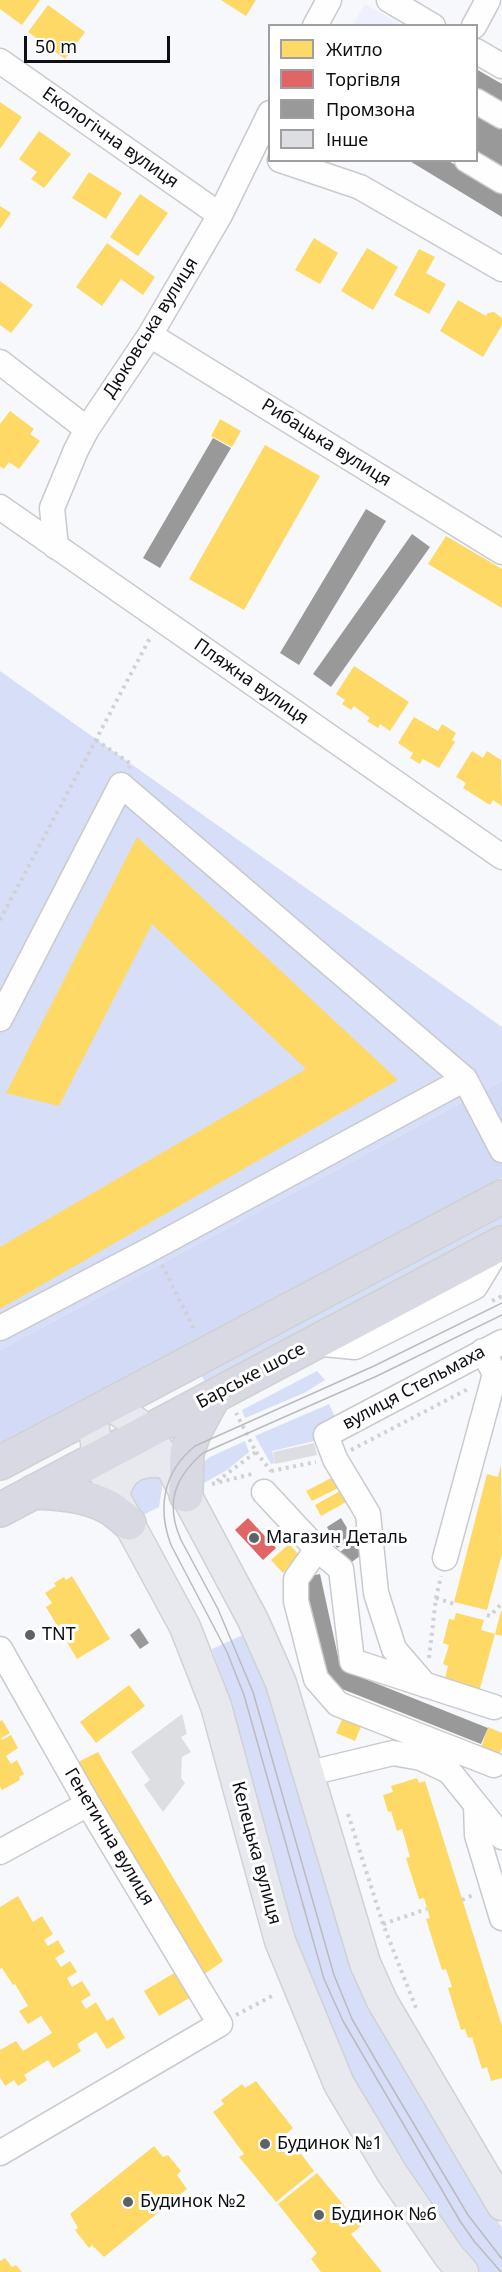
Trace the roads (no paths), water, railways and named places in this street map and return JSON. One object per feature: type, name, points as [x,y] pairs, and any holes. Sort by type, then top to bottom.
[{"type":"highway","points":[[13,1456],[502,1197]]},
{"type":"highway","name":"Барське шосе","points":[[0,1510],[501,1244]]},
{"type":"highway","points":[[186,1495],[187,1453],[194,1433],[214,1396],[197,1391],[192,1384],[191,1367],[196,1359]]},
{"type":"highway","points":[[13,1456],[35,1450],[43,1455],[48,1462],[49,1479],[39,1489],[82,1498],[121,1510]]},
{"type":"main road","points":[[101,1409],[137,1423],[169,1463],[253,1620],[276,1672],[310,1773],[365,1963],[382,2001],[502,2205]]},
{"type":"main road","name":"Келецька вулиця","points":[[101,1409],[98,1457],[121,1510],[185,1627],[206,1676],[280,1941],[339,2084],[392,2173],[449,2256],[463,2272]]},
{"type":"main road","points":[[121,1510],[121,1476],[129,1468],[149,1461],[169,1463]]},
{"type":"street","points":[[316,24],[329,0]]},
{"type":"street","points":[[389,0],[430,24]]},
{"type":"street","points":[[475,24],[488,0]]},
{"type":"street","points":[[478,52],[502,66]]},
{"type":"street","name":"Екологічна вулиця","points":[[0,61],[220,215]]},
{"type":"street","points":[[478,102],[502,116]]},
{"type":"street","name":"Дюковська вулиця","points":[[56,547],[52,508],[87,429],[150,335],[220,215],[260,153],[268,121]]},
{"type":"street","points":[[286,162],[360,187],[502,269]]},
{"type":"street","points":[[470,162],[502,181]]},
{"type":"street","name":"Рибацька вулиця","points":[[150,335],[502,552]]},
{"type":"street","points":[[0,362],[87,429]]},
{"type":"street","name":"Пляжна вулиця","points":[[0,507],[502,857]]},
{"type":"street","points":[[0,1019],[121,785],[465,1078],[502,1150]]},
{"type":"street","points":[[0,1328],[153,1248],[465,1078]]},
{"type":"street","points":[[445,1558],[495,1374],[493,1346]]},
{"type":"street","name":"вулиця Стельмаха","points":[[376,1593],[368,1514],[335,1459],[326,1435],[493,1346]]},
{"type":"street","points":[[267,1482],[317,1549],[376,1593],[394,1649],[426,1685]]},
{"type":"street","points":[[317,1549],[296,1579],[296,1601],[316,1679],[338,1704],[494,1765]]},
{"type":"street","points":[[341,1569],[352,1661],[494,1707]]},
{"type":"street","name":"Генетична вулиця","points":[[0,2153],[220,2024],[2,1655]]},
{"type":"street","points":[[310,1773],[393,1753],[421,1758],[449,1771],[502,1837]]},
{"type":"street","points":[[0,1852],[88,1804]]},
{"type":"street","points":[[476,1805],[477,1835],[502,1918]]},
{"type":"tram line","points":[[501,2272],[460,2221],[343,2021],[324,1979],[244,1695],[227,1652],[171,1545],[164,1518],[164,1504],[166,1491],[176,1467],[195,1446],[374,1366],[502,1303]]},
{"type":"tram line","points":[[502,1315],[377,1376],[203,1453],[185,1472],[175,1492],[173,1503],[176,1527],[181,1540],[218,1609],[253,1692],[334,1975],[352,2019],[468,2215],[502,2259]]},
{"type":"place","name":"Магазин Деталь","points":[[254,1538]]},
{"type":"place","name":"TNT","points":[[30,1635]]},
{"type":"place","name":"Будинок №1","points":[[265,2144]]},
{"type":"place","name":"Будинок №2","points":[[128,2202]]},
{"type":"place","name":"Будинок №6","points":[[319,2215]]}]
